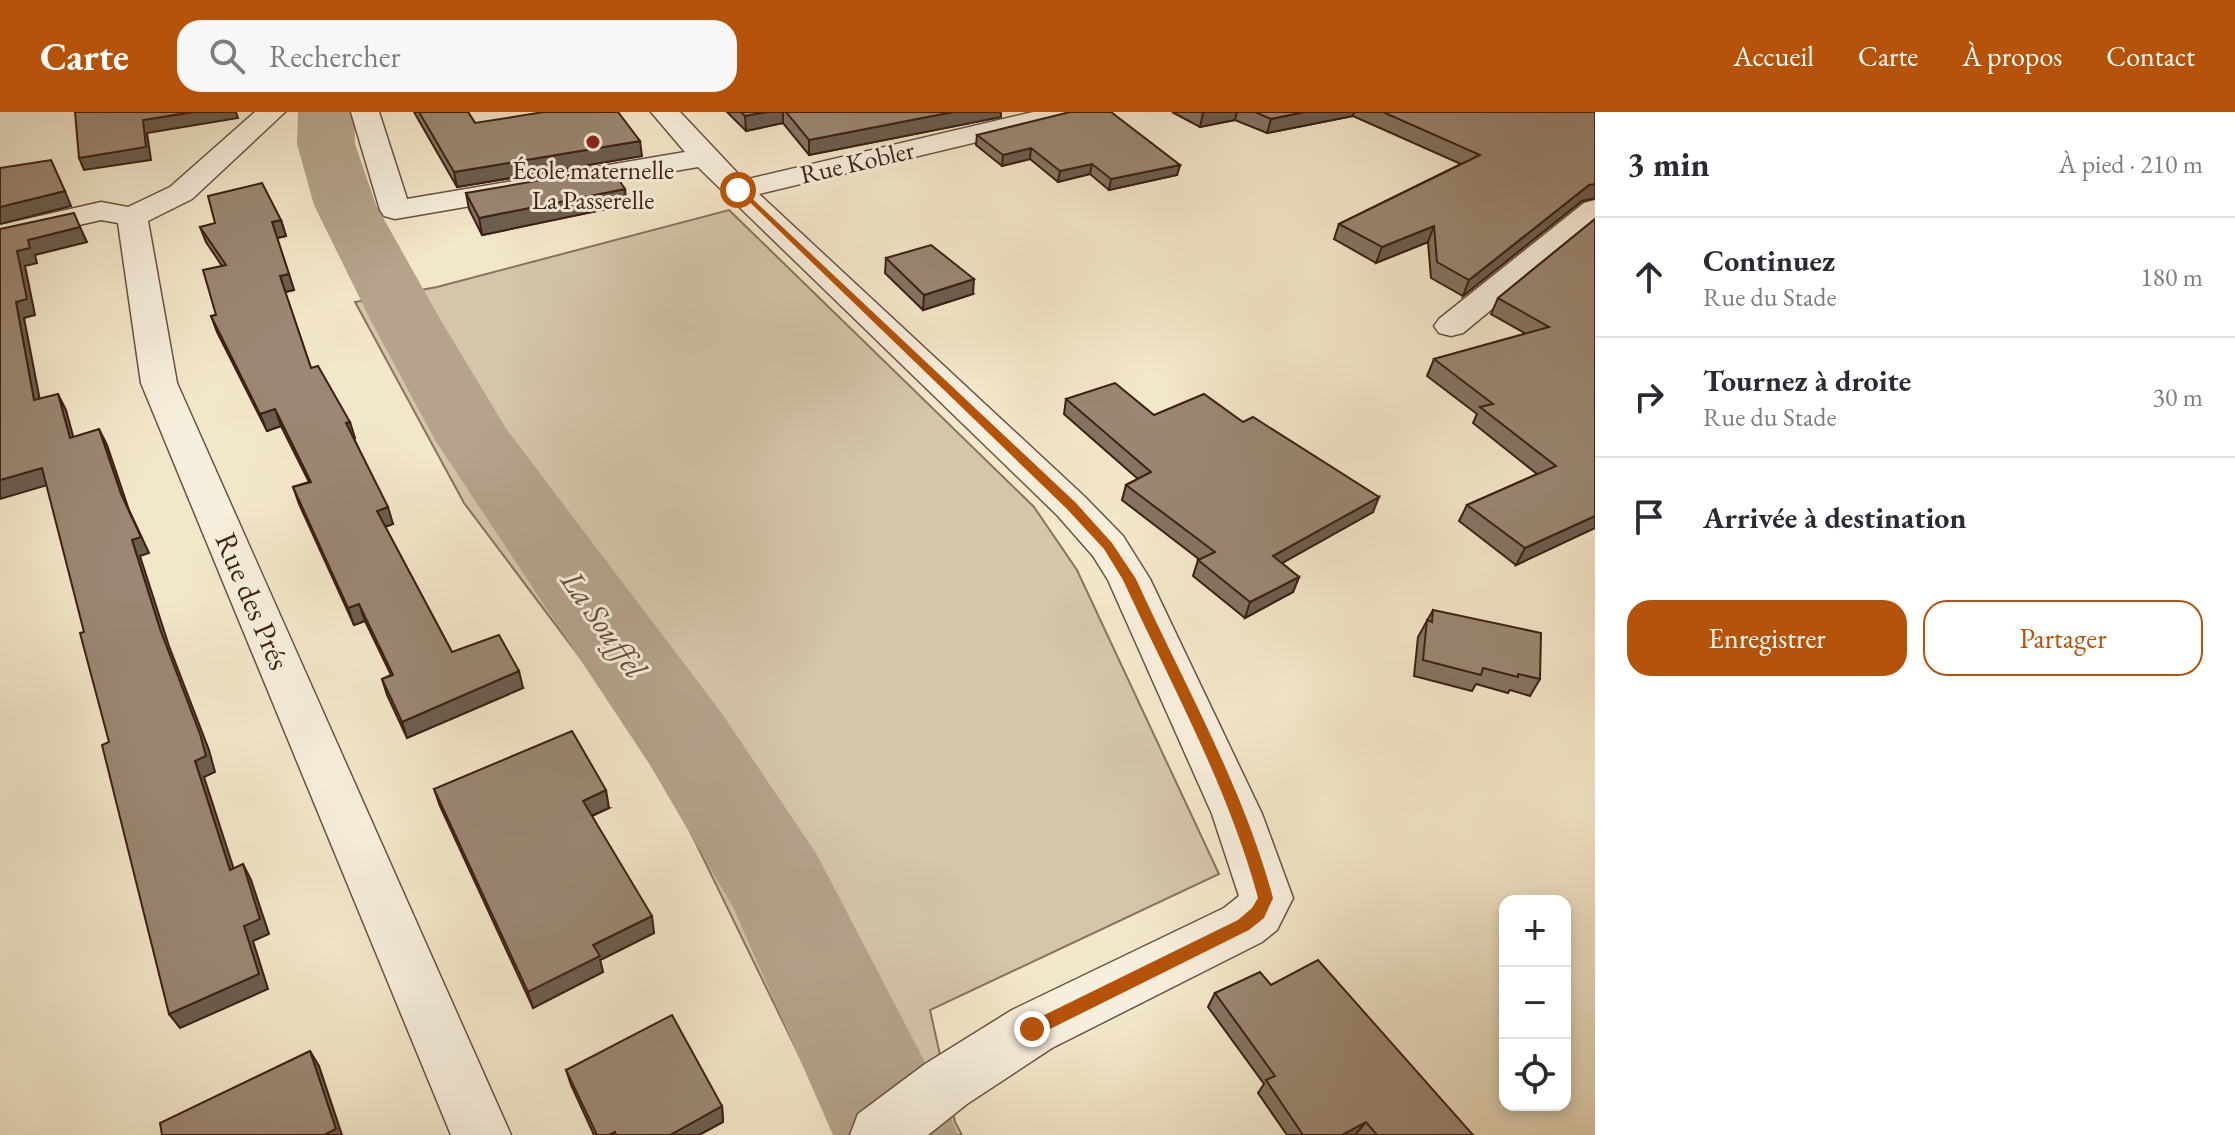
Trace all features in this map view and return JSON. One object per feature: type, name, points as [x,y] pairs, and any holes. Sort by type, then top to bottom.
[{"type":"street","points":[[0,234],[101,211],[132,217],[181,193],[271,112]]},
{"type":"street","name":"Rue Kobler","points":[[365,112],[395,210],[722,173],[1068,112]]},
{"type":"street","points":[[665,112],[722,173],[1071,506],[1108,546],[1129,579],[1237,814],[1266,898],[1258,913],[1243,925],[1032,1029],[946,1084],[880,1134]]},
{"type":"street","points":[[1451,326],[1595,209]]},
{"type":"street","name":"Rue des Prés","points":[[132,217],[159,383],[481,1135]]},
{"type":"shaded area","points":[[729,210],[1034,507],[1077,570],[1219,874],[930,1010],[955,1122],[962,1135],[838,1135],[652,753],[464,503],[355,302],[437,287]]},
{"type":"building","points":[[75,112],[193,112],[143,120],[146,147],[79,158]]},
{"type":"building","points":[[419,112],[468,112],[475,123],[544,112],[618,112],[640,141],[454,172]]},
{"type":"building","points":[[741,112],[767,112],[745,116]]},
{"type":"building","points":[[786,112],[953,112],[809,140]]},
{"type":"building","points":[[1070,112],[1111,112],[1180,165],[1111,179],[1092,164],[1060,171],[1031,148],[1003,155],[977,135]]},
{"type":"building","points":[[1255,112],[1304,112],[1271,119]]},
{"type":"building","points":[[1383,112],[1595,112],[1595,184],[1589,185],[1469,280],[1437,262],[1434,226],[1382,247],[1339,224],[1480,155]]},
{"type":"building","points":[[51,160],[65,191],[0,207],[0,168]]},
{"type":"building","points":[[611,168],[625,189],[479,218],[466,193]]},
{"type":"building","points":[[262,183],[281,220],[272,222],[289,274],[280,276],[311,368],[318,366],[350,422],[346,423],[388,507],[377,511],[452,652],[499,635],[519,671],[402,722],[382,679],[393,675],[359,604],[348,608],[293,487],[311,482],[275,409],[260,414],[211,316],[216,315],[203,270],[226,265],[200,227],[215,223],[208,196]]},
{"type":"building","points":[[74,213],[80,227],[28,240],[30,248],[17,251],[27,299],[16,302],[34,400],[58,394],[70,438],[99,429],[121,494],[141,537],[132,540],[160,629],[200,734],[206,756],[195,761],[230,870],[243,864],[260,919],[244,926],[259,974],[169,1014],[102,745],[109,742],[42,468],[0,480],[0,229]]},
{"type":"building","points":[[1595,219],[1595,516],[1525,548],[1467,505],[1556,466],[1480,407],[1493,404],[1434,359],[1549,327],[1498,298]]},
{"type":"building","points":[[931,245],[974,279],[924,295],[886,258]]},
{"type":"building","points":[[1115,383],[1154,415],[1204,394],[1243,422],[1253,417],[1379,497],[1273,556],[1299,577],[1250,602],[1198,560],[1215,552],[1126,485],[1151,472],[1066,399]]},
{"type":"building","points":[[1433,610],[1541,633],[1540,679],[1483,668],[1481,675],[1423,660],[1427,620],[1432,622]]},
{"type":"building","points":[[572,731],[606,790],[583,801],[652,916],[593,945],[600,956],[528,992],[434,789]]},
{"type":"building","points":[[1318,960],[1473,1135],[1377,1135],[1366,1122],[1342,1135],[1303,1135],[1266,1080],[1275,1076],[1215,993],[1260,972],[1271,985]]},
{"type":"building","points":[[672,1015],[722,1106],[670,1135],[616,1135],[615,1132],[597,1135],[566,1070]]},
{"type":"building","points":[[310,1051],[336,1129],[324,1135],[162,1135],[160,1123]]},
{"type":"waterway","name":"La Souffel","points":[[326,112],[326,144],[345,205],[405,319],[474,440],[685,738],[778,886],[896,1135]]},
{"type":"place","name":"École maternelle La Passerelle","points":[[593,142]]},
{"type":"route","points":[[738,190],[1071,506],[1108,546],[1129,579],[1237,814],[1258,868],[1266,898],[1258,913],[1243,925],[1032,1029]]}]
